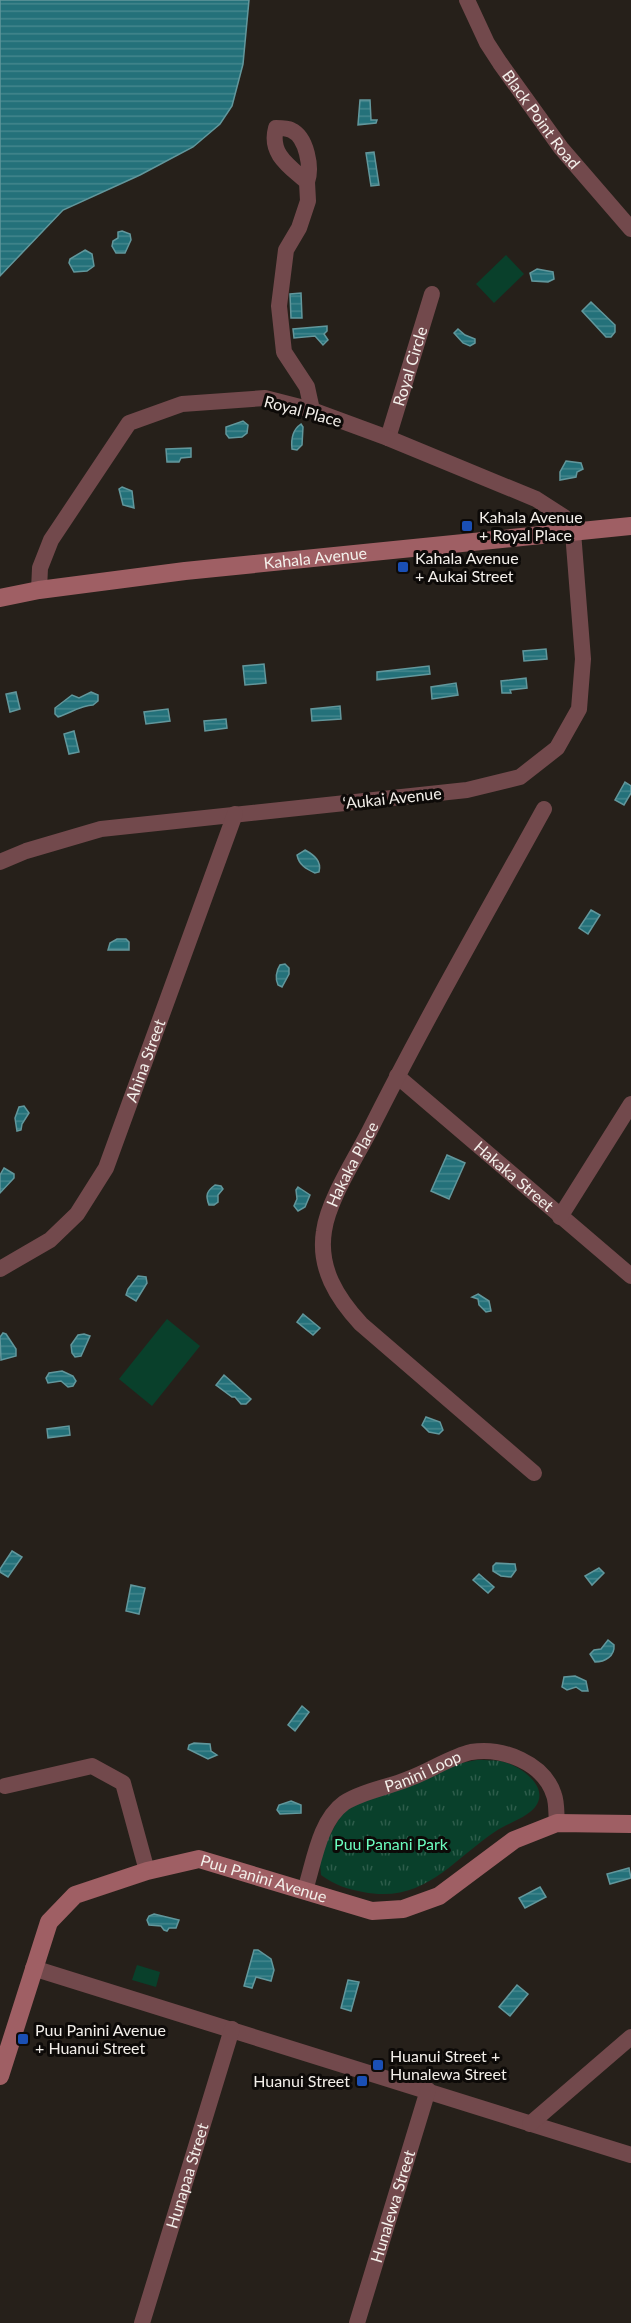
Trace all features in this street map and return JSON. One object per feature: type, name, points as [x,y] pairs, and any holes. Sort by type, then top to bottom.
[{"type":"street","name":"Black Point Road","points":[[467,0],[487,43],[561,148],[631,228]]},
{"type":"street","points":[[307,182],[308,201],[299,228],[286,250],[279,306],[284,352],[307,387],[312,410]]},
{"type":"street","name":"Royal Circle","points":[[388,438],[432,294]]},
{"type":"street","name":"Royal Place","points":[[39,590],[40,568],[51,540],[129,423],[182,404],[266,398],[312,410],[388,438],[536,499],[564,518],[573,532]]},
{"type":"street","name":"Kahala Avenue","points":[[0,597],[185,571],[631,526]]},
{"type":"street","name":"ʻAukai Avenue","points":[[0,862],[26,851],[101,830],[467,790],[520,777],[557,748],[579,709],[584,659],[573,532]]},
{"type":"street","name":"Hakaka Place","points":[[534,1473],[361,1324],[343,1305],[330,1282],[325,1258],[324,1231],[332,1205],[397,1076],[544,808]]},
{"type":"street","name":"Ahina Street","points":[[0,1269],[50,1240],[77,1214],[106,1168],[236,814]]},
{"type":"street","name":"Hakaka Street","points":[[397,1076],[631,1276]]},
{"type":"street","points":[[560,1217],[631,1104]]},
{"type":"street","name":"Panini Loop","points":[[305,1890],[328,1821],[344,1803],[415,1777],[470,1752],[493,1752],[514,1756],[538,1772],[549,1784],[555,1797],[556,1823]]},
{"type":"street","points":[[5,1786],[92,1766],[123,1783],[147,1871]]},
{"type":"street","name":"Puu Panini Avenue","points":[[0,2076],[49,1922],[75,1895],[147,1871],[199,1859],[372,1911],[403,1909],[439,1896],[514,1840],[556,1823],[631,1824]]},
{"type":"street","points":[[33,1968],[631,2155]]},
{"type":"street","name":"Hunapaa Street","points":[[142,2323],[232,2029]]},
{"type":"street","points":[[530,2124],[631,2037]]},
{"type":"street","name":"Hunalewa Street","points":[[357,2323],[428,2090]]},
{"type":"green space","points":[[506,255],[524,274],[494,303],[476,284]]},
{"type":"green space","points":[[167,1319],[200,1346],[152,1406],[119,1379]]},
{"type":"green space","name":"Puu Panani Park","points":[[477,1760],[506,1763],[527,1774],[539,1792],[537,1805],[521,1818],[496,1831],[436,1877],[403,1892],[384,1894],[357,1891],[336,1884],[321,1875],[320,1863],[326,1842],[345,1808],[456,1764]]},
{"type":"green space","points":[[137,1965],[160,1972],[156,1987],[132,1980]]},
{"type":"water","points":[[0,0],[249,0],[243,64],[232,106],[220,124],[193,147],[140,175],[63,210],[0,276]]},
{"type":"water","points":[[360,100],[370,100],[371,120],[377,120],[376,123],[358,125]]},
{"type":"water","points":[[374,152],[379,185],[371,186],[366,153]]},
{"type":"water","points":[[118,232],[130,234],[131,240],[125,253],[116,253],[112,246],[113,241],[118,238]]},
{"type":"water","points":[[85,250],[92,254],[94,266],[87,271],[74,272],[69,263],[70,259]]},
{"type":"water","points":[[537,269],[553,272],[554,279],[548,282],[532,281],[530,273]]},
{"type":"water","points":[[301,293],[302,318],[291,318],[290,294]]},
{"type":"water","points":[[591,302],[615,325],[615,332],[611,337],[606,337],[582,311]]},
{"type":"water","points":[[327,326],[324,334],[328,340],[323,345],[315,336],[294,338],[293,329]]},
{"type":"water","points":[[458,329],[475,339],[475,343],[470,346],[463,343],[454,333]]},
{"type":"water","points":[[243,421],[248,425],[247,433],[242,437],[229,438],[226,434],[226,427]]},
{"type":"water","points":[[301,424],[303,427],[302,445],[297,450],[292,449],[293,435]]},
{"type":"water","points":[[191,448],[191,457],[181,458],[179,462],[167,462],[166,449]]},
{"type":"water","points":[[566,461],[581,463],[583,469],[577,472],[576,477],[560,480],[560,472]]},
{"type":"water","points":[[122,487],[132,491],[134,508],[123,505],[119,489]]},
{"type":"water","points":[[546,649],[547,659],[524,661],[523,651]]},
{"type":"water","points":[[264,664],[266,683],[245,685],[243,666]]},
{"type":"water","points":[[429,666],[430,674],[377,680],[377,672]]},
{"type":"water","points":[[526,678],[527,688],[502,693],[501,681]]},
{"type":"water","points":[[456,683],[458,695],[432,699],[431,687]]},
{"type":"water","points":[[16,692],[20,709],[10,712],[6,694]]},
{"type":"water","points":[[91,692],[98,695],[98,701],[93,705],[84,706],[58,717],[55,714],[55,708],[72,695],[79,698]]},
{"type":"water","points":[[340,706],[341,719],[312,721],[311,709]]},
{"type":"water","points":[[168,709],[170,721],[146,724],[144,712]]},
{"type":"water","points":[[226,719],[227,728],[205,731],[204,721]]},
{"type":"water","points":[[74,731],[79,752],[69,754],[64,734]]},
{"type":"water","points":[[625,782],[631,786],[631,793],[624,805],[615,800]]},
{"type":"water","points":[[305,850],[317,859],[319,872],[309,870],[299,861],[297,855]]},
{"type":"water","points":[[591,910],[600,915],[588,934],[579,928]]},
{"type":"water","points":[[117,939],[126,939],[129,942],[129,950],[108,950],[110,943]]},
{"type":"water","points":[[285,964],[289,968],[289,974],[282,987],[278,985],[276,975],[280,965]]},
{"type":"water","points":[[24,1106],[29,1113],[21,1130],[17,1131],[15,1118],[19,1107]]},
{"type":"water","points":[[447,1155],[465,1163],[449,1199],[431,1191]]},
{"type":"water","points":[[4,1168],[14,1174],[14,1178],[0,1193],[0,1175]]},
{"type":"water","points":[[215,1185],[223,1189],[218,1195],[218,1202],[209,1205],[208,1194]]},
{"type":"water","points":[[298,1187],[310,1195],[305,1207],[298,1211],[294,1206]]},
{"type":"water","points":[[138,1276],[146,1277],[147,1283],[136,1301],[126,1295]]},
{"type":"water","points":[[478,1294],[489,1301],[491,1311],[486,1312],[479,1305],[478,1299],[472,1297]]},
{"type":"water","points":[[303,1314],[320,1328],[313,1335],[297,1322]]},
{"type":"water","points":[[3,1333],[16,1349],[16,1356],[1,1360],[0,1337]]},
{"type":"water","points":[[78,1335],[90,1336],[81,1356],[75,1357],[71,1345]]},
{"type":"water","points":[[62,1371],[73,1376],[76,1381],[73,1386],[68,1387],[61,1381],[48,1383],[46,1378],[49,1373]]},
{"type":"water","points":[[224,1375],[251,1399],[246,1404],[241,1404],[235,1397],[216,1385]]},
{"type":"water","points":[[426,1417],[440,1422],[443,1430],[439,1434],[429,1432],[422,1425]]},
{"type":"water","points":[[69,1426],[70,1435],[48,1438],[47,1429]]},
{"type":"water","points":[[12,1551],[22,1557],[8,1577],[0,1572],[0,1569]]},
{"type":"water","points":[[496,1563],[515,1564],[516,1570],[511,1577],[501,1576],[493,1571]]},
{"type":"water","points":[[599,1568],[604,1573],[592,1585],[585,1576]]},
{"type":"water","points":[[479,1574],[494,1587],[488,1593],[473,1580]]},
{"type":"water","points":[[131,1585],[145,1588],[139,1614],[126,1611]]},
{"type":"water","points":[[608,1640],[614,1645],[613,1652],[606,1660],[595,1662],[590,1654],[594,1650],[601,1649]]},
{"type":"water","points":[[575,1676],[586,1681],[588,1691],[582,1691],[576,1687],[567,1690],[562,1687],[564,1677]]},
{"type":"water","points":[[302,1706],[309,1712],[295,1731],[288,1725]]},
{"type":"water","points":[[210,1744],[211,1751],[217,1755],[208,1759],[188,1749],[189,1745]]},
{"type":"water","points":[[291,1801],[301,1805],[301,1813],[280,1814],[277,1810],[279,1805]]},
{"type":"water","points":[[629,1868],[631,1878],[610,1884],[607,1874]]},
{"type":"water","points":[[540,1887],[546,1897],[525,1908],[519,1898]]},
{"type":"water","points":[[154,1914],[179,1920],[176,1928],[169,1928],[167,1931],[161,1926],[149,1925],[147,1920]]},
{"type":"water","points":[[254,1950],[258,1950],[271,1959],[274,1970],[271,1981],[256,1977],[252,1988],[244,1986]]},
{"type":"water","points":[[348,1980],[359,1982],[351,2011],[341,2008]]},
{"type":"water","points":[[517,1985],[528,1994],[510,2016],[499,2007]]},
{"type":"place","name":"Kahala Avenue + Royal Place","points":[[467,526]]},
{"type":"place","name":"Kahala Avenue + Aukai Street","points":[[403,567]]},
{"type":"place","name":"Puu Panini Avenue + Huanui Street","points":[[23,2039]]},
{"type":"place","name":"Huanui Street + Hunalewa Street","points":[[378,2065]]},
{"type":"place","name":"Huanui Street","points":[[362,2081]]}]
